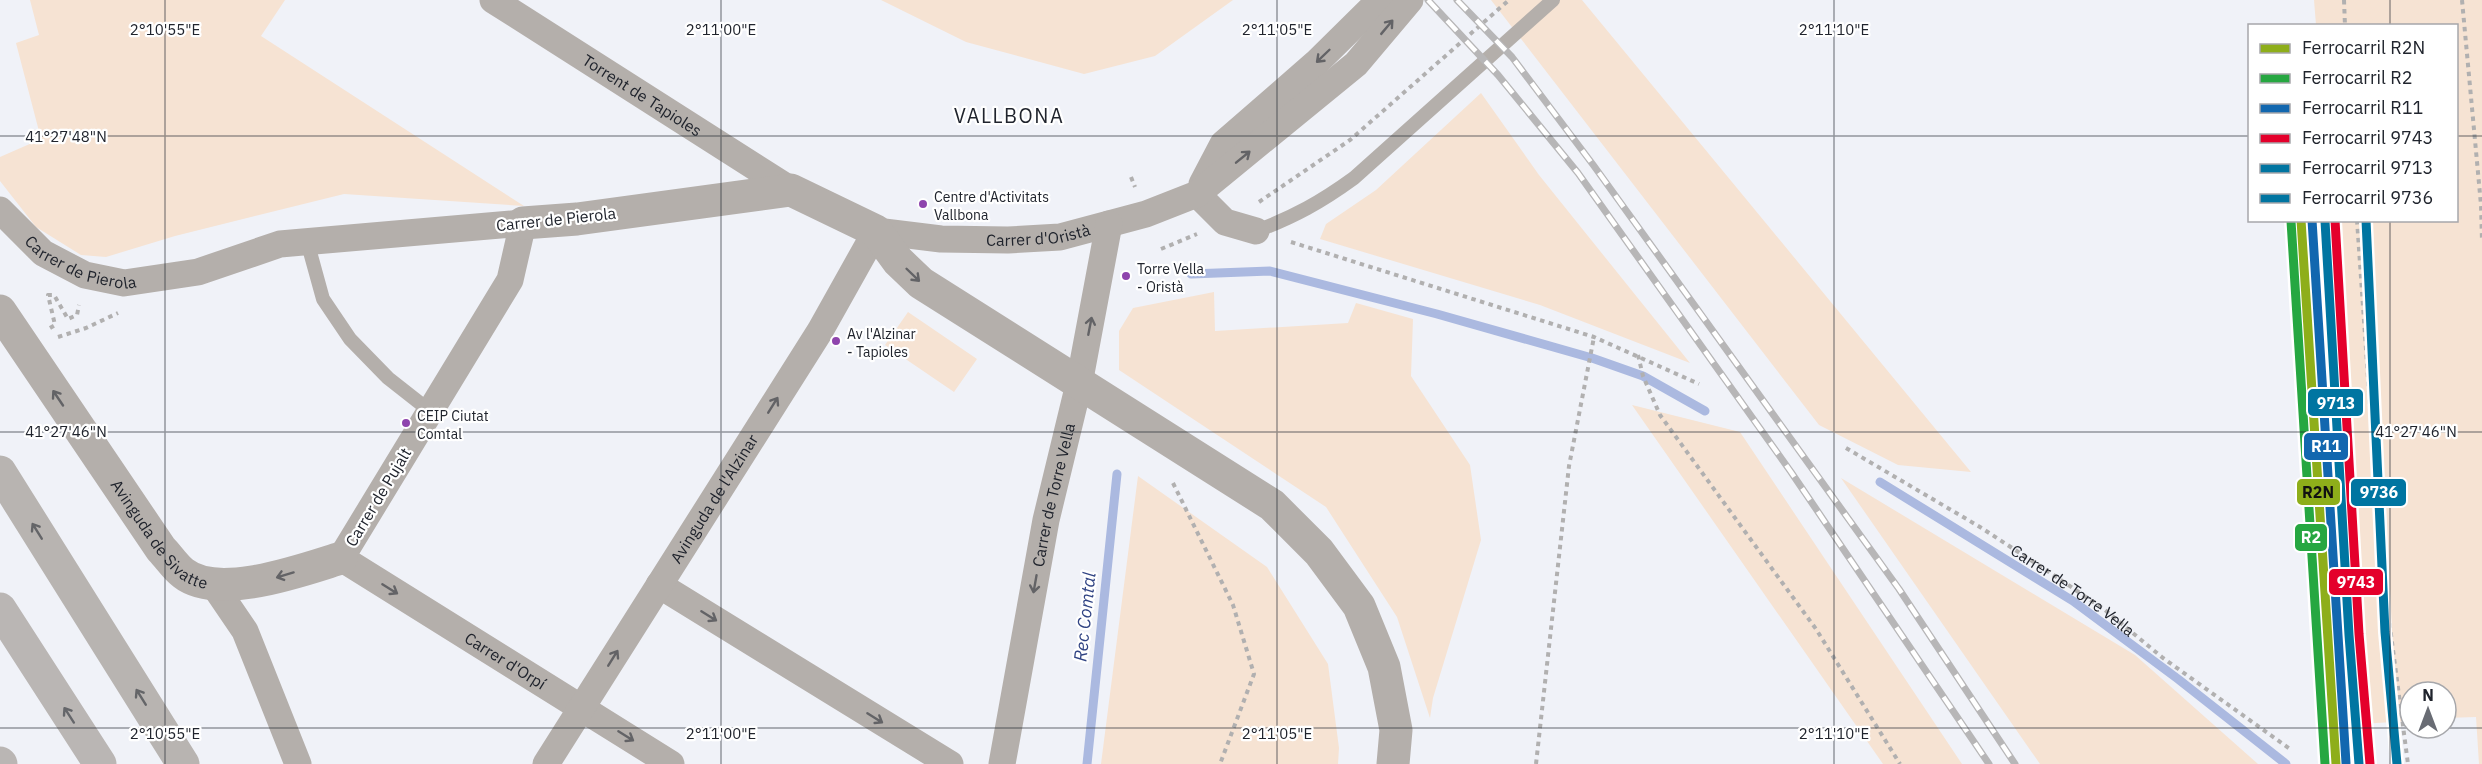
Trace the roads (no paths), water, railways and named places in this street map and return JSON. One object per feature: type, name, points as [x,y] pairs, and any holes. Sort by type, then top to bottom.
[{"type":"highway","points":[[0,472],[183,764]]},
{"type":"highway","points":[[0,609],[100,764]]},
{"type":"street","name":"Torrent de Tapioles","points":[[493,0],[791,190]]},
{"type":"street","points":[[1256,231],[1225,222],[1197,194],[1223,144],[1316,63],[1380,0]]},
{"type":"street","name":"Carrer d'Oristà","points":[[876,231],[941,239],[1008,240],[1060,237],[1146,214],[1197,194],[1356,64],[1410,0]]},
{"type":"street","name":"Carrer de Pierola","points":[[0,210],[43,253],[85,275],[124,283],[198,272],[280,244],[577,219],[791,190]]},
{"type":"street","points":[[791,190],[876,231],[898,261],[921,283],[1272,505],[1319,552],[1359,606],[1384,667],[1396,730],[1394,764]]},
{"type":"street","name":"Carrer de Pujalt","points":[[213,584],[267,581],[341,558],[510,280],[523,223]]},
{"type":"street","name":"Carrer de Torre Vella","points":[[1002,764],[1046,520],[1079,384],[1109,224]]},
{"type":"street","name":"Avinguda de l'Alzinar","points":[[546,764],[820,331],[876,231]]},
{"type":"street","name":"Avinguda de Sivatte","points":[[0,311],[161,549],[184,574],[213,584],[245,631],[298,764]]},
{"type":"street","name":"Carrer d'Orpí","points":[[341,558],[671,764]]},
{"type":"street","points":[[659,585],[950,764]]},
{"type":"lane","points":[[1256,231],[1293,218],[1324,200],[1354,178],[1553,0]]},
{"type":"lane","points":[[307,241],[323,299],[350,339],[388,378],[430,411]]},
{"type":"waterway","points":[[1191,274],[1270,271],[1437,314],[1592,358],[1643,376],[1705,411]]},
{"type":"waterway","name":"Rec Comtal","points":[[1087,764],[1117,474]]},
{"type":"waterway","points":[[1880,482],[2073,601],[2178,679],[2286,764]]},
{"type":"railway","points":[[1428,0],[1498,75],[1578,173],[1791,472],[1989,764]]},
{"type":"railway","points":[[1457,0],[1512,57],[1594,166],[1899,589],[2015,764]]},
{"type":"rail line","name":"R2","points":[[2291,222],[2325,764]]},
{"type":"rail line","name":"R2N","points":[[2301,222],[2336,764]]},
{"type":"rail line","name":"R11","points":[[2312,222],[2346,763]]},
{"type":"rail line","name":"9713","points":[[2325,222],[2349,635],[2359,764]]},
{"type":"rail line","name":"9743","points":[[2335,222],[2359,634],[2370,764]]},
{"type":"rail line","name":"9736","points":[[2366,222],[2385,632],[2397,764]]},
{"type":"place","name":"Centre d'Activitats Vallbona","points":[[923,204]]},
{"type":"place","name":"Torre Vella - Oristà","points":[[1126,276]]},
{"type":"place","name":"Av l'Alzinar - Tapioles","points":[[836,341]]},
{"type":"place","name":"CEIP Ciutat Comtal","points":[[406,423]]},
{"type":"district","name":"VALLBONA","points":[[1009,116]]}]
